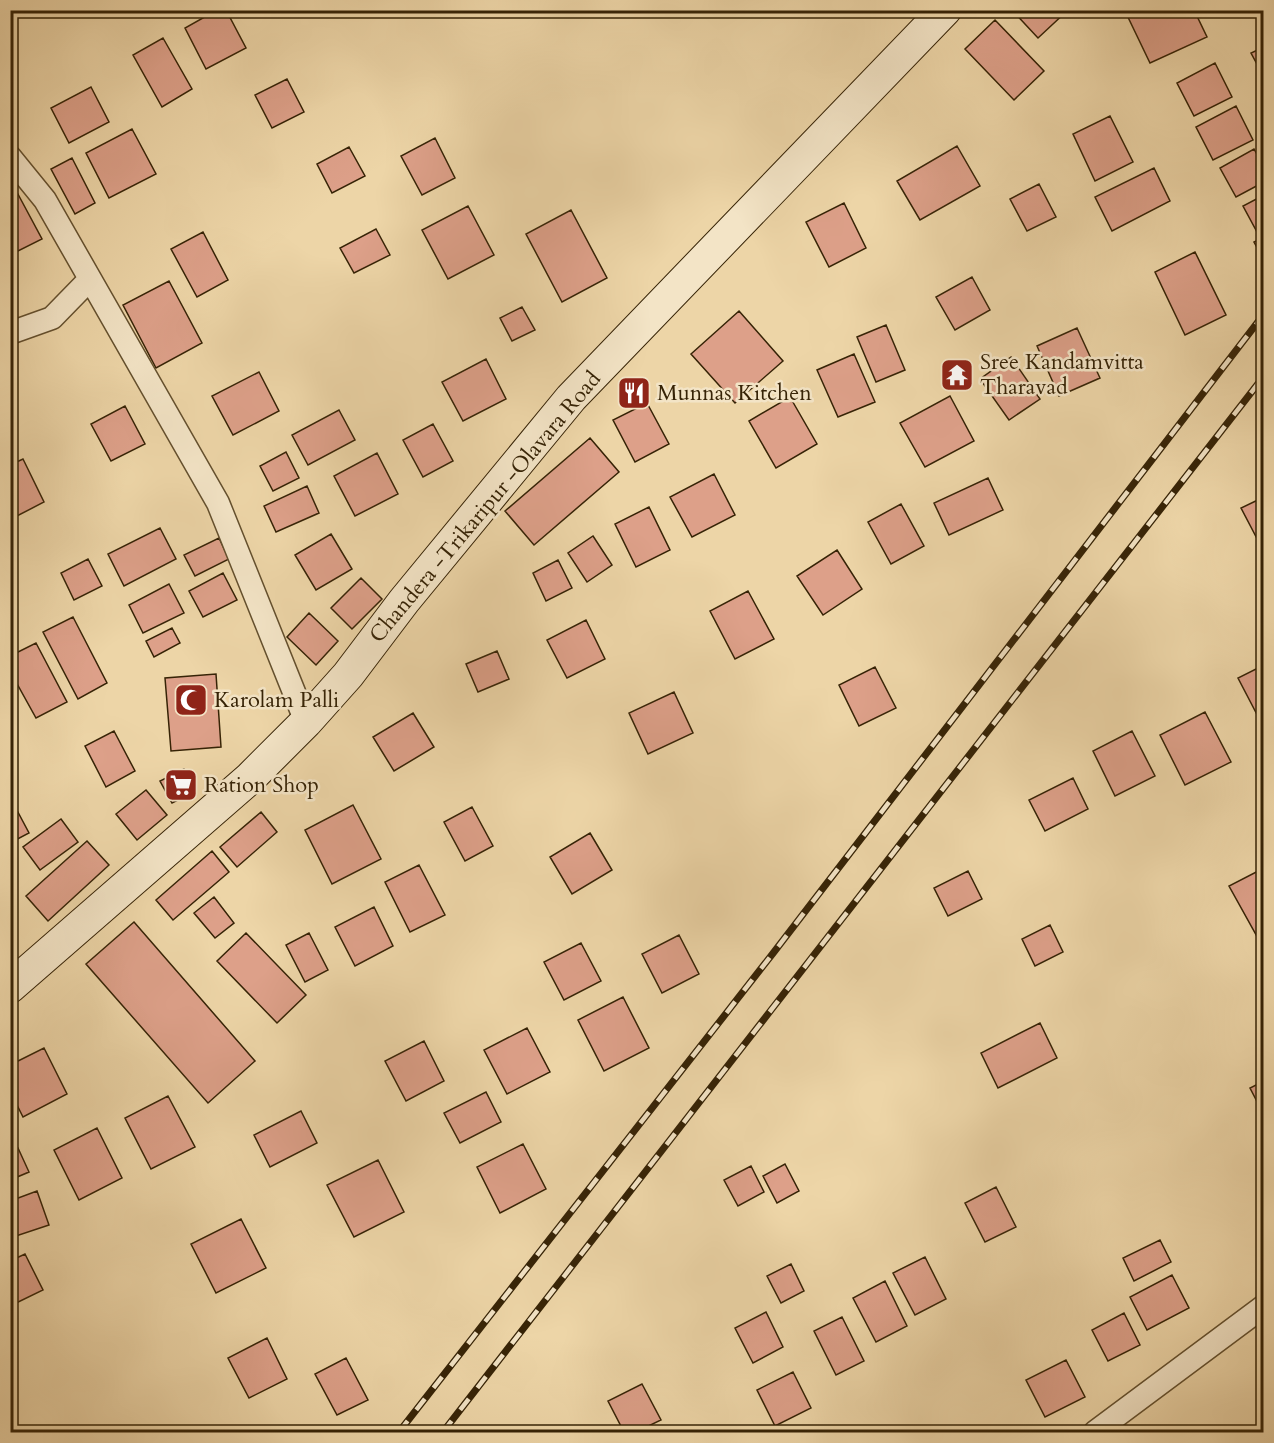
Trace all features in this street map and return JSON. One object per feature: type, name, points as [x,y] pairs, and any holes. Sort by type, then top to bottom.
[{"type":"main road","name":"Chandera -Trikaripur -Olavara Road","points":[[10,987],[250,778],[306,722],[348,675],[404,601],[571,398],[945,10]]},
{"type":"street","points":[[10,157],[45,200],[218,503],[306,722]]},
{"type":"street","points":[[10,333],[52,318],[90,279]]},
{"type":"street","points":[[1095,1432],[1263,1306]]},
{"type":"building","points":[[217,10],[226,10],[246,48],[206,69],[185,28]]},
{"type":"building","points":[[1012,10],[1068,10],[1038,38]]},
{"type":"building","points":[[1131,10],[1194,10],[1207,37],[1150,63],[1126,13]]},
{"type":"building","points":[[995,20],[1044,71],[1014,100],[965,49]]},
{"type":"building","points":[[163,38],[192,89],[162,107],[133,55]]},
{"type":"building","points":[[1264,47],[1264,77],[1251,53]]},
{"type":"building","points":[[1215,63],[1232,97],[1194,116],[1177,83]]},
{"type":"building","points":[[287,79],[304,112],[272,128],[255,95]]},
{"type":"building","points":[[91,87],[109,122],[69,143],[51,108]]},
{"type":"building","points":[[1236,106],[1253,140],[1213,160],[1196,127]]},
{"type":"building","points":[[1110,116],[1133,162],[1095,181],[1073,134]]},
{"type":"building","points":[[132,129],[156,174],[109,198],[86,153]]},
{"type":"building","points":[[435,138],[455,178],[422,195],[401,156]]},
{"type":"building","points":[[957,146],[980,186],[920,220],[897,181]]},
{"type":"building","points":[[349,147],[365,176],[332,193],[317,164]]},
{"type":"building","points":[[1254,149],[1264,167],[1264,182],[1236,197],[1220,168]]},
{"type":"building","points":[[72,158],[95,203],[75,214],[51,169]]},
{"type":"building","points":[[1154,168],[1170,201],[1112,231],[1095,197]]},
{"type":"building","points":[[12,183],[42,239],[10,255],[10,184]]},
{"type":"building","points":[[1039,184],[1056,217],[1027,231],[1010,199]]},
{"type":"building","points":[[1264,195],[1264,228],[1257,232],[1243,206]]},
{"type":"building","points":[[844,203],[866,248],[829,267],[806,222]]},
{"type":"building","points":[[468,206],[494,255],[448,279],[422,230]]},
{"type":"building","points":[[571,210],[607,278],[562,302],[526,234]]},
{"type":"building","points":[[376,229],[390,255],[354,273],[340,248]]},
{"type":"building","points":[[203,232],[228,280],[197,297],[171,249]]},
{"type":"building","points":[[1264,237],[1264,260],[1254,242]]},
{"type":"building","points":[[1195,252],[1226,315],[1185,335],[1155,272]]},
{"type":"building","points":[[972,277],[990,310],[955,330],[936,297]]},
{"type":"building","points":[[169,281],[202,343],[156,368],[123,305]]},
{"type":"building","points":[[522,307],[535,330],[512,341],[500,318]]},
{"type":"building","points":[[739,311],[783,361],[735,403],[691,354]]},
{"type":"building","points":[[886,325],[905,370],[876,382],[857,337]]},
{"type":"building","points":[[1077,328],[1100,378],[1059,396],[1037,346]]},
{"type":"building","points":[[854,354],[875,402],[838,417],[817,370]]},
{"type":"building","points":[[1011,357],[1040,399],[1009,420],[980,379]]},
{"type":"building","points":[[486,359],[506,399],[463,421],[442,382]]},
{"type":"building","points":[[259,372],[279,411],[233,435],[212,396]]},
{"type":"building","points":[[950,396],[974,441],[925,467],[900,423]]},
{"type":"building","points":[[790,397],[817,444],[776,468],[749,421]]},
{"type":"building","points":[[647,403],[669,444],[635,462],[613,420]]},
{"type":"building","points":[[125,406],[145,444],[111,461],[91,424]]},
{"type":"building","points":[[339,410],[355,440],[308,465],[292,435]]},
{"type":"building","points":[[433,424],[453,461],[423,477],[403,440]]},
{"type":"building","points":[[590,438],[619,472],[534,545],[505,511]]},
{"type":"building","points":[[286,452],[299,478],[273,491],[260,466]]},
{"type":"building","points":[[377,453],[398,494],[355,516],[334,476]]},
{"type":"building","points":[[23,459],[44,502],[15,517],[10,508],[10,465]]},
{"type":"building","points":[[714,474],[735,515],[692,537],[670,497]]},
{"type":"building","points":[[988,478],[1003,510],[949,535],[934,503]]},
{"type":"building","points":[[307,486],[319,513],[276,532],[264,506]]},
{"type":"building","points":[[1264,497],[1264,552],[1241,508]]},
{"type":"building","points":[[901,504],[924,546],[891,564],[868,522]]},
{"type":"building","points":[[649,507],[670,550],[636,567],[615,524]]},
{"type":"building","points":[[160,528],[176,559],[124,586],[108,554]]},
{"type":"building","points":[[331,534],[352,569],[316,590],[295,555]]},
{"type":"building","points":[[593,536],[612,565],[587,582],[568,553]]},
{"type":"building","points":[[219,538],[229,559],[195,576],[184,555]]},
{"type":"building","points":[[837,550],[862,589],[823,615],[797,576]]},
{"type":"building","points":[[88,559],[102,586],[74,600],[61,573]]},
{"type":"building","points":[[558,560],[572,588],[546,601],[533,573]]},
{"type":"building","points":[[223,573],[237,600],[203,617],[189,591]]},
{"type":"building","points":[[361,578],[382,599],[352,629],[331,608]]},
{"type":"building","points":[[169,584],[184,613],[143,633],[129,605]]},
{"type":"building","points":[[748,591],[774,639],[735,659],[710,611]]},
{"type":"building","points":[[309,613],[338,641],[316,665],[287,637]]},
{"type":"building","points":[[73,617],[107,683],[78,699],[43,632]]},
{"type":"building","points":[[586,620],[605,659],[567,678],[547,640]]},
{"type":"building","points":[[172,628],[180,643],[154,657],[146,641]]},
{"type":"building","points":[[36,643],[67,702],[36,718],[10,671],[10,656]]},
{"type":"building","points":[[497,651],[509,679],[478,692],[466,664]]},
{"type":"building","points":[[1264,665],[1264,728],[1238,678]]},
{"type":"building","points":[[875,667],[896,708],[859,726],[839,685]]},
{"type":"building","points":[[216,674],[221,747],[171,751],[165,678]]},
{"type":"building","points":[[674,692],[693,733],[648,754],[629,713]]},
{"type":"building","points":[[1205,712],[1231,762],[1185,785],[1160,735]]},
{"type":"building","points":[[413,713],[434,747],[394,771],[373,737]]},
{"type":"building","points":[[114,731],[135,771],[106,787],[85,746]]},
{"type":"building","points":[[1132,731],[1155,776],[1115,796],[1093,751]]},
{"type":"building","points":[[184,769],[196,791],[172,803],[160,781]]},
{"type":"building","points":[[1073,778],[1088,809],[1045,831],[1029,800]]},
{"type":"building","points":[[146,790],[167,815],[137,840],[116,814]]},
{"type":"building","points":[[10,800],[29,833],[10,843]]},
{"type":"building","points":[[353,805],[381,859],[332,884],[305,830]]},
{"type":"building","points":[[472,807],[493,846],[465,861],[444,822]]},
{"type":"building","points":[[261,812],[277,832],[237,867],[220,847]]},
{"type":"building","points":[[61,819],[78,842],[40,870],[23,847]]},
{"type":"building","points":[[590,833],[612,870],[572,894],[550,857]]},
{"type":"building","points":[[87,841],[109,865],[48,921],[26,896]]},
{"type":"building","points":[[212,851],[229,872],[173,920],[156,900]]},
{"type":"building","points":[[419,865],[445,915],[410,932],[385,882]]},
{"type":"building","points":[[1264,868],[1264,949],[1229,886]]},
{"type":"building","points":[[968,871],[982,899],[948,916],[934,888]]},
{"type":"building","points":[[214,897],[234,923],[215,938],[194,913]]},
{"type":"building","points":[[374,907],[393,946],[355,966],[335,927]]},
{"type":"building","points":[[134,922],[255,1061],[208,1103],[86,964]]},
{"type":"building","points":[[1050,925],[1063,952],[1035,966],[1022,939]]},
{"type":"building","points":[[246,933],[306,995],[277,1023],[217,961]]},
{"type":"building","points":[[309,933],[328,970],[305,982],[286,945]]},
{"type":"building","points":[[679,935],[699,974],[662,993],[642,954]]},
{"type":"building","points":[[581,943],[601,981],[564,1000],[544,962]]},
{"type":"building","points":[[623,997],[649,1048],[604,1071],[578,1020]]},
{"type":"building","points":[[1040,1023],[1057,1058],[998,1088],[981,1053]]},
{"type":"building","points":[[527,1028],[550,1072],[507,1094],[484,1050]]},
{"type":"building","points":[[424,1041],[444,1081],[406,1101],[385,1061]]},
{"type":"building","points":[[44,1048],[67,1094],[23,1117],[10,1091],[10,1065]]},
{"type":"building","points":[[1264,1081],[1264,1115],[1250,1088]]},
{"type":"building","points":[[486,1092],[501,1122],[460,1143],[444,1113]]},
{"type":"building","points":[[168,1096],[195,1147],[151,1169],[125,1118]]},
{"type":"building","points":[[301,1111],[317,1143],[270,1167],[254,1135]]},
{"type":"building","points":[[97,1128],[122,1178],[79,1200],[54,1150]]},
{"type":"building","points":[[523,1144],[546,1189],[500,1213],[477,1167]]},
{"type":"building","points":[[18,1148],[29,1172],[10,1180],[10,1151]]},
{"type":"building","points":[[378,1160],[404,1212],[354,1237],[327,1185]]},
{"type":"building","points":[[785,1164],[799,1191],[777,1203],[763,1176]]},
{"type":"building","points":[[751,1166],[764,1192],[738,1206],[724,1180]]},
{"type":"building","points":[[996,1187],[1016,1227],[985,1242],[965,1203]]},
{"type":"building","points":[[37,1191],[49,1225],[10,1238],[10,1201]]},
{"type":"building","points":[[241,1219],[266,1268],[216,1293],[191,1244]]},
{"type":"building","points":[[1160,1240],[1171,1262],[1134,1281],[1123,1258]]},
{"type":"building","points":[[25,1254],[43,1290],[10,1306],[10,1261]]},
{"type":"building","points":[[925,1257],[946,1299],[915,1315],[893,1273]]},
{"type":"building","points":[[791,1264],[804,1291],[781,1303],[767,1276]]},
{"type":"building","points":[[1172,1275],[1189,1308],[1147,1330],[1130,1297]]},
{"type":"building","points":[[885,1281],[907,1326],[876,1342],[853,1298]]},
{"type":"building","points":[[766,1312],[783,1347],[753,1363],[735,1328]]},
{"type":"building","points":[[1124,1313],[1140,1345],[1108,1361],[1092,1330]]},
{"type":"building","points":[[842,1317],[864,1361],[836,1375],[814,1331]]},
{"type":"building","points":[[267,1338],[287,1379],[249,1398],[228,1358]]},
{"type":"building","points":[[346,1358],[368,1400],[337,1415],[315,1374]]},
{"type":"building","points":[[1066,1360],[1085,1397],[1045,1417],[1026,1380]]},
{"type":"building","points":[[793,1372],[811,1408],[775,1426],[757,1390]]},
{"type":"building","points":[[642,1384],[661,1420],[636,1432],[624,1432],[608,1401]]},
{"type":"railway","points":[[399,1432],[774,952],[1264,314]]},
{"type":"railway","points":[[443,1432],[1264,376]]},
{"type":"place","name":"Sree Kandamvitta Tharavad","points":[[957,375]]},
{"type":"place","name":"Munnas Kitchen","points":[[634,393]]},
{"type":"place","name":"Karolam Palli","points":[[191,700]]},
{"type":"place","name":"Ration Shop","points":[[181,785]]}]
